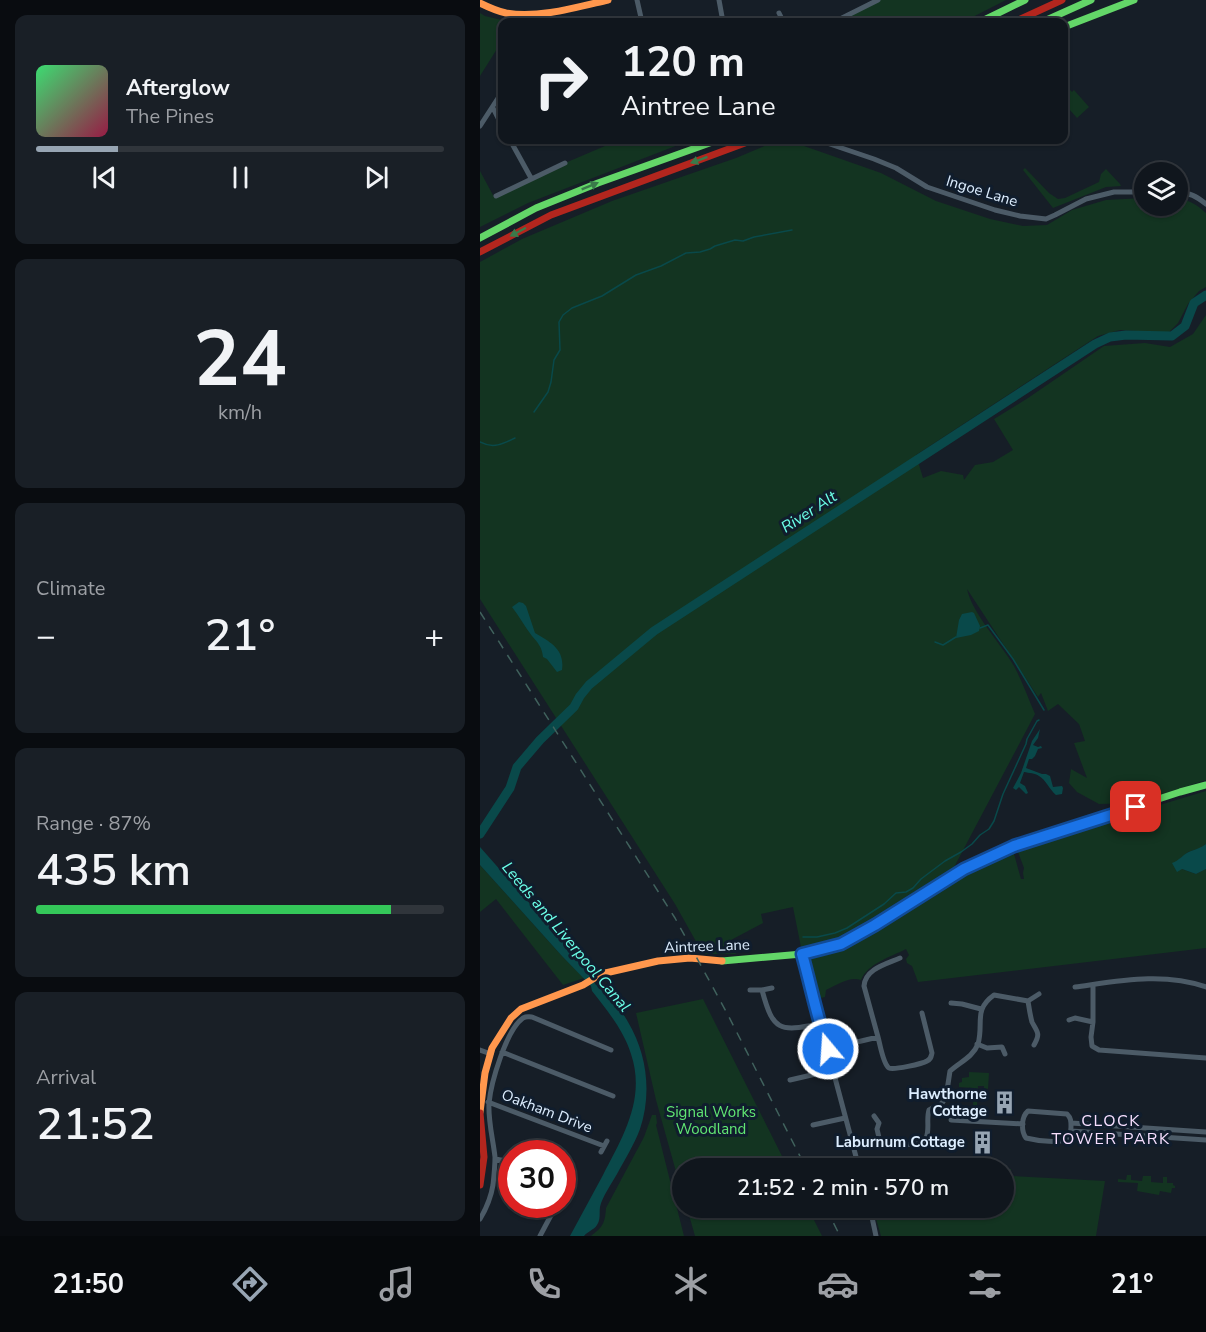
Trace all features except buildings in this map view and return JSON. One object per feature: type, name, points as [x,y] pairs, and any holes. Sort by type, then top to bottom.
[{"type":"main road","points":[[988,18],[1025,0]]},
{"type":"main road","points":[[1023,18],[1062,0]]},
{"type":"main road","points":[[1051,18],[1091,0]]},
{"type":"main road","points":[[1068,25],[1134,0]]},
{"type":"main road","points":[[480,3],[509,14],[540,16],[604,1]]},
{"type":"main road","points":[[480,238],[536,208],[707,144]]},
{"type":"main road","points":[[480,252],[551,215],[742,144]]},
{"type":"main road","name":"Aintree Lane","points":[[480,1185],[484,1157],[480,1112],[485,1073],[492,1048],[515,1013],[539,1001],[585,984],[601,974],[635,966],[673,958],[718,961],[802,954],[841,944],[964,869],[1014,846],[1206,785]]},
{"type":"street","points":[[637,0],[641,18]]},
{"type":"street","points":[[719,0],[722,18]]},
{"type":"street","points":[[841,18],[868,2],[878,0]]},
{"type":"street","points":[[779,13],[782,18]]},
{"type":"street","points":[[480,126],[498,99]]},
{"type":"street","points":[[493,108],[498,118]]},
{"type":"street","points":[[512,144],[531,178]]},
{"type":"street","name":"Ingoe Lane","points":[[830,144],[896,168],[927,187],[995,210],[1037,219],[1046,219],[1086,199],[1114,192],[1134,192]]},
{"type":"street","points":[[496,196],[565,163]]},
{"type":"street","points":[[1188,193],[1206,204]]},
{"type":"street","points":[[802,954],[856,1158]]},
{"type":"street","points":[[900,958],[871,972],[864,986],[888,1068],[894,1069],[928,1061],[932,1057],[922,1013]]},
{"type":"street","points":[[1075,987],[1146,978],[1180,980],[1206,987]]},
{"type":"street","points":[[1093,985],[1092,1046],[1099,1050],[1206,1058]]},
{"type":"street","points":[[750,990],[772,988]]},
{"type":"street","points":[[762,990],[772,1020],[782,1028],[796,1029],[819,1024]]},
{"type":"street","points":[[853,1148],[880,1142],[920,1144],[926,1138],[929,1110],[942,1103],[946,1097],[950,1071],[970,1056],[977,1044],[981,1009],[986,1001],[994,995],[1028,1001],[1039,994]]},
{"type":"street","points":[[1028,1001],[1032,1021],[1038,1031],[1038,1039],[1034,1046]]},
{"type":"street","points":[[951,1003],[981,1009]]},
{"type":"street","points":[[480,1219],[493,1188],[495,1159],[489,1102],[502,1052],[522,1019],[532,1017],[611,1050]]},
{"type":"street","points":[[1069,1020],[1075,1018],[1093,1022]]},
{"type":"street","points":[[828,1049],[878,1037]]},
{"type":"street","points":[[977,1044],[987,1048],[1002,1047],[1005,1054]]},
{"type":"street","points":[[480,1050],[490,1054]]},
{"type":"street","points":[[502,1052],[614,1096]]},
{"type":"street","points":[[790,1080],[833,1070]]},
{"type":"street","name":"Oakham Drive","points":[[481,1099],[606,1144],[601,1152]]},
{"type":"street","points":[[1030,1111],[1067,1114],[1070,1116],[1071,1123],[1070,1137],[1063,1142],[1028,1139],[1023,1135],[1023,1124],[1024,1115],[1030,1111]]},
{"type":"street","points":[[874,1116],[879,1123],[877,1129],[880,1142]]},
{"type":"street","points":[[813,1125],[845,1118]]},
{"type":"street","points":[[951,1120],[1023,1124]]},
{"type":"street","points":[[1071,1123],[1206,1132]]},
{"type":"street","points":[[1110,1134],[1111,1126]]},
{"type":"street","points":[[1134,1135],[1135,1128]]},
{"type":"street","points":[[1157,1137],[1158,1129]]},
{"type":"street","points":[[1172,1138],[1173,1130]]},
{"type":"street","points":[[1071,1131],[1206,1140]]},
{"type":"street","points":[[1196,1132],[1196,1140]]},
{"type":"street","points":[[540,1236],[550,1218]]},
{"type":"street","points":[[872,1218],[876,1236]]},
{"type":"green space","points":[[879,0],[1006,0],[971,18],[843,18]]},
{"type":"green space","points":[[480,13],[498,19],[498,47],[480,76]]},
{"type":"green space","points":[[1068,88],[1072,92],[1074,90],[1089,107],[1077,118],[1069,109]]},
{"type":"green space","points":[[610,144],[681,144],[528,203],[480,227],[480,171],[494,197]]},
{"type":"green space","points":[[769,144],[798,144],[881,173],[936,201],[990,219],[1023,226],[1047,225],[1072,210],[1106,200],[1134,199],[1134,216],[1188,216],[1188,201],[1206,213],[1206,287],[1199,291],[1188,304],[1178,323],[1168,333],[1120,330],[1098,336],[916,455],[923,478],[941,471],[963,475],[964,480],[975,465],[993,462],[1013,450],[994,419],[1104,346],[1145,343],[1170,347],[1193,334],[1206,315],[1206,780],[1135,803],[1099,804],[1077,792],[1069,783],[1071,769],[1087,778],[1074,743],[1085,741],[1079,724],[1058,704],[1048,711],[1041,693],[1038,697],[967,589],[981,618],[1014,666],[1035,714],[951,873],[837,941],[801,947],[793,907],[761,914],[763,923],[731,940],[736,954],[703,954],[675,904],[480,599],[480,262],[522,239],[612,201]]},
{"type":"green space","points":[[1025,168],[1058,199],[1099,182],[1101,174],[1106,169],[1121,186],[1106,187],[1053,208],[1023,170]]},
{"type":"green space","points":[[1206,791],[1206,844],[1188,852],[1175,863],[1182,869],[1196,874],[1206,869],[1206,948],[918,982],[912,966],[907,963],[906,959],[909,955],[906,949],[874,965],[861,980],[852,979],[843,982],[826,990],[825,997],[817,999],[806,956],[834,949],[867,936],[866,934],[943,884],[1010,850],[1014,854],[1021,879],[1024,879],[1024,868],[1018,852],[1041,841]]},
{"type":"green space","points":[[480,865],[584,978],[563,985],[496,899],[480,912]]},
{"type":"green space","name":"Signal Works Woodland","points":[[703,999],[783,1158],[672,1158],[636,1013]]},
{"type":"green space","points":[[969,1072],[989,1073],[988,1089],[978,1086],[977,1106],[973,1106],[974,1088],[959,1087],[962,1078],[969,1077]]},
{"type":"green space","points":[[652,1115],[656,1115],[656,1125],[672,1188],[672,1218],[679,1218],[684,1236],[591,1236],[603,1224],[606,1208],[644,1137]]},
{"type":"green space","points":[[1127,1175],[1131,1175],[1131,1180],[1142,1181],[1143,1176],[1151,1176],[1151,1182],[1163,1183],[1163,1177],[1167,1177],[1167,1183],[1173,1183],[1175,1188],[1172,1188],[1171,1193],[1160,1191],[1159,1195],[1137,1191],[1138,1183],[1118,1182],[1118,1179],[1126,1180]]},
{"type":"green space","points":[[1014,1176],[1105,1181],[1096,1236],[881,1236],[876,1218],[1014,1218]]},
{"type":"green space","points":[[690,1218],[813,1218],[822,1236],[695,1236]]},
{"type":"shaded area","points":[[519,602],[526,606],[535,633],[559,651],[562,670],[557,672],[543,657],[539,645],[512,607]]},
{"type":"shaded area","points":[[972,612],[980,626],[979,631],[956,638],[962,614]]},
{"type":"shaded area","points":[[1040,729],[1033,745],[1042,748],[1038,749],[1032,759],[1029,759],[1026,768],[1050,776],[1053,787],[1062,786],[1062,794],[1056,795],[1037,775],[1024,772],[1020,783],[1025,786],[1028,793],[1026,794],[1019,787],[1016,790],[1013,788],[1032,741]]},
{"type":"shaded area","points":[[1206,844],[1206,869],[1196,874],[1182,869],[1177,872],[1172,863]]},
{"type":"shaded area","points":[[480,847],[576,956],[596,985],[600,986],[619,1008],[640,1047],[646,1074],[646,1102],[640,1129],[603,1199],[598,1223],[584,1236],[570,1236],[618,1146],[634,1102],[636,1086],[631,1054],[620,1029],[592,991],[591,986],[480,865]]},
{"type":"waterway","points":[[534,412],[548,392],[554,360],[560,350],[559,322],[563,315],[572,308],[602,296],[636,275],[661,266],[686,253],[700,252],[735,240],[743,241],[792,230]]},
{"type":"waterway","name":"River Alt","points":[[480,834],[510,788],[517,767],[540,740],[574,707],[589,685],[654,631],[1095,344],[1110,337],[1126,335],[1172,336],[1185,326],[1194,303],[1206,295]]},
{"type":"waterway","points":[[480,442],[494,445],[515,438]]},
{"type":"waterway","points":[[980,628],[988,625],[1013,659],[1044,710]]},
{"type":"waterway","points":[[935,642],[943,645],[956,637]]},
{"type":"waterway","points":[[803,937],[817,937],[847,928],[884,904],[896,893],[906,892],[913,888],[921,879],[972,844],[989,829],[1027,739],[1039,720]]},
{"type":"railway","points":[[480,612],[675,918],[728,1015],[801,1158]]},
{"type":"railway","points":[[831,1218],[840,1236]]},
{"type":"traffic: fast","points":[[988,18],[1025,0]]},
{"type":"traffic: fast","points":[[1051,18],[1091,0]]},
{"type":"traffic: fast","points":[[1068,25],[1134,0]]},
{"type":"traffic: fast","points":[[480,238],[536,208],[707,144]]},
{"type":"traffic: fast","points":[[722,961],[802,954],[841,944],[964,869],[1014,846],[1206,785]]},
{"type":"traffic: slow","points":[[480,3],[506,13],[531,14],[608,0]]},
{"type":"traffic: slow","points":[[480,1112],[485,1073],[492,1048],[511,1018],[521,1009],[583,985],[601,974],[658,961],[690,958],[722,961]]},
{"type":"traffic: jam","points":[[1023,18],[1062,0]]},
{"type":"traffic: jam","points":[[480,252],[551,215],[742,144]]},
{"type":"traffic: jam","points":[[480,1113],[484,1157],[480,1185]]},
{"type":"place","name":"Hawthorne Cottage","points":[[1005,1103]]},
{"type":"place","name":"Laburnum Cottage","points":[[983,1142]]},
{"type":"district","name":"CLOCK TOWER PARK","points":[[1111,1130]]},
{"type":"route","points":[[828,1049],[819,1024],[802,954],[841,944],[964,869],[1014,846],[1136,807]]},
{"type":"water label","name":"Leeds and Liverpool Canal","points":[[566,937]]}]
